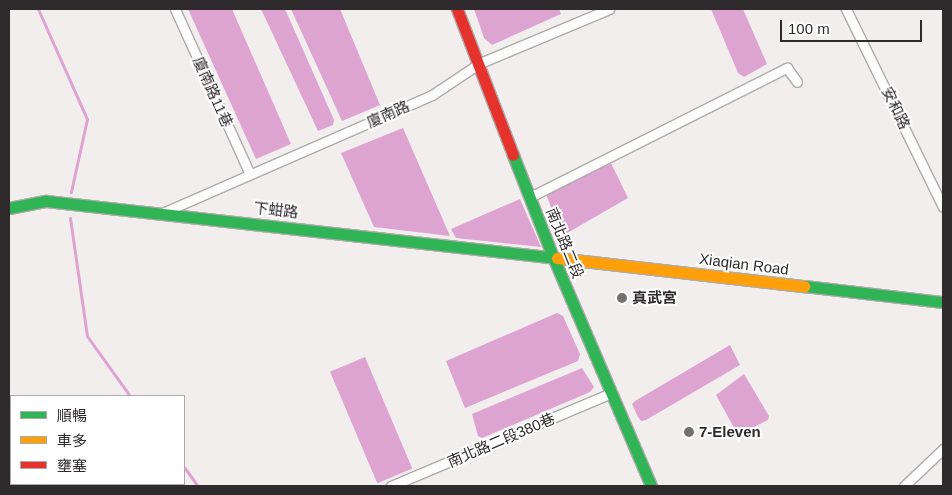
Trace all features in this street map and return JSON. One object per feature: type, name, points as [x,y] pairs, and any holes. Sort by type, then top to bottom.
[{"type":"main road","name":"南北路二段","points":[[457,9],[480,63],[553,257],[651,486]]},
{"type":"main road","name":"下蚶路","points":[[9,208],[46,201],[553,257]]},
{"type":"main road","name":"Xiaqian Road","points":[[553,257],[943,302]]},
{"type":"street","name":"廈南路11巷","points":[[175,9],[250,174]]},
{"type":"street","name":"廈南路","points":[[162,213],[432,95],[480,63],[609,9]]},
{"type":"street","name":"安和路","points":[[846,9],[943,207]]},
{"type":"street","points":[[530,197],[787,68],[797,82]]},
{"type":"street","name":"南北路二段380巷","points":[[392,486],[611,393]]},
{"type":"street","points":[[904,486],[943,449]]},
{"type":"shaded area","points":[[188,9],[232,9],[291,144],[256,159]]},
{"type":"shaded area","points":[[261,9],[285,9],[334,120],[333,125],[318,131]]},
{"type":"shaded area","points":[[291,9],[340,9],[380,105],[342,121]]},
{"type":"shaded area","points":[[474,9],[559,9],[561,14],[492,45],[484,38]]},
{"type":"shaded area","points":[[711,9],[743,9],[767,64],[744,77],[738,73]]},
{"type":"shaded area","points":[[403,128],[450,236],[374,227],[341,153]]},
{"type":"shaded area","points":[[610,161],[628,198],[562,236],[546,194]]},
{"type":"shaded area","points":[[520,199],[541,247],[456,238],[451,229]]},
{"type":"shaded area","points":[[557,313],[563,316],[580,354],[578,361],[465,408],[446,361]]},
{"type":"shaded area","points":[[730,345],[740,365],[646,420],[641,421],[632,404],[635,401]]},
{"type":"shaded area","points":[[365,357],[412,468],[377,483],[330,372]]},
{"type":"shaded area","points":[[582,368],[594,387],[590,392],[482,438],[478,436],[472,414]]},
{"type":"shaded area","points":[[744,374],[769,416],[768,420],[738,435],[716,395]]},
{"type":"waterway","points":[[38,9],[87,119],[71,192]]},
{"type":"waterway","points":[[70,218],[87,336],[129,395]]},
{"type":"waterway","points":[[185,468],[198,486]]},
{"type":"traffic: fast","points":[[513,155],[553,257],[651,486]]},
{"type":"traffic: fast","points":[[9,208],[46,201],[557,258]]},
{"type":"traffic: fast","points":[[804,286],[943,302]]},
{"type":"traffic: slow","points":[[557,258],[804,286]]},
{"type":"traffic: jam","points":[[457,9],[513,155]]},
{"type":"place","name":"真武宮","points":[[622,298]]},
{"type":"place","name":"7-Eleven","points":[[689,432]]}]
